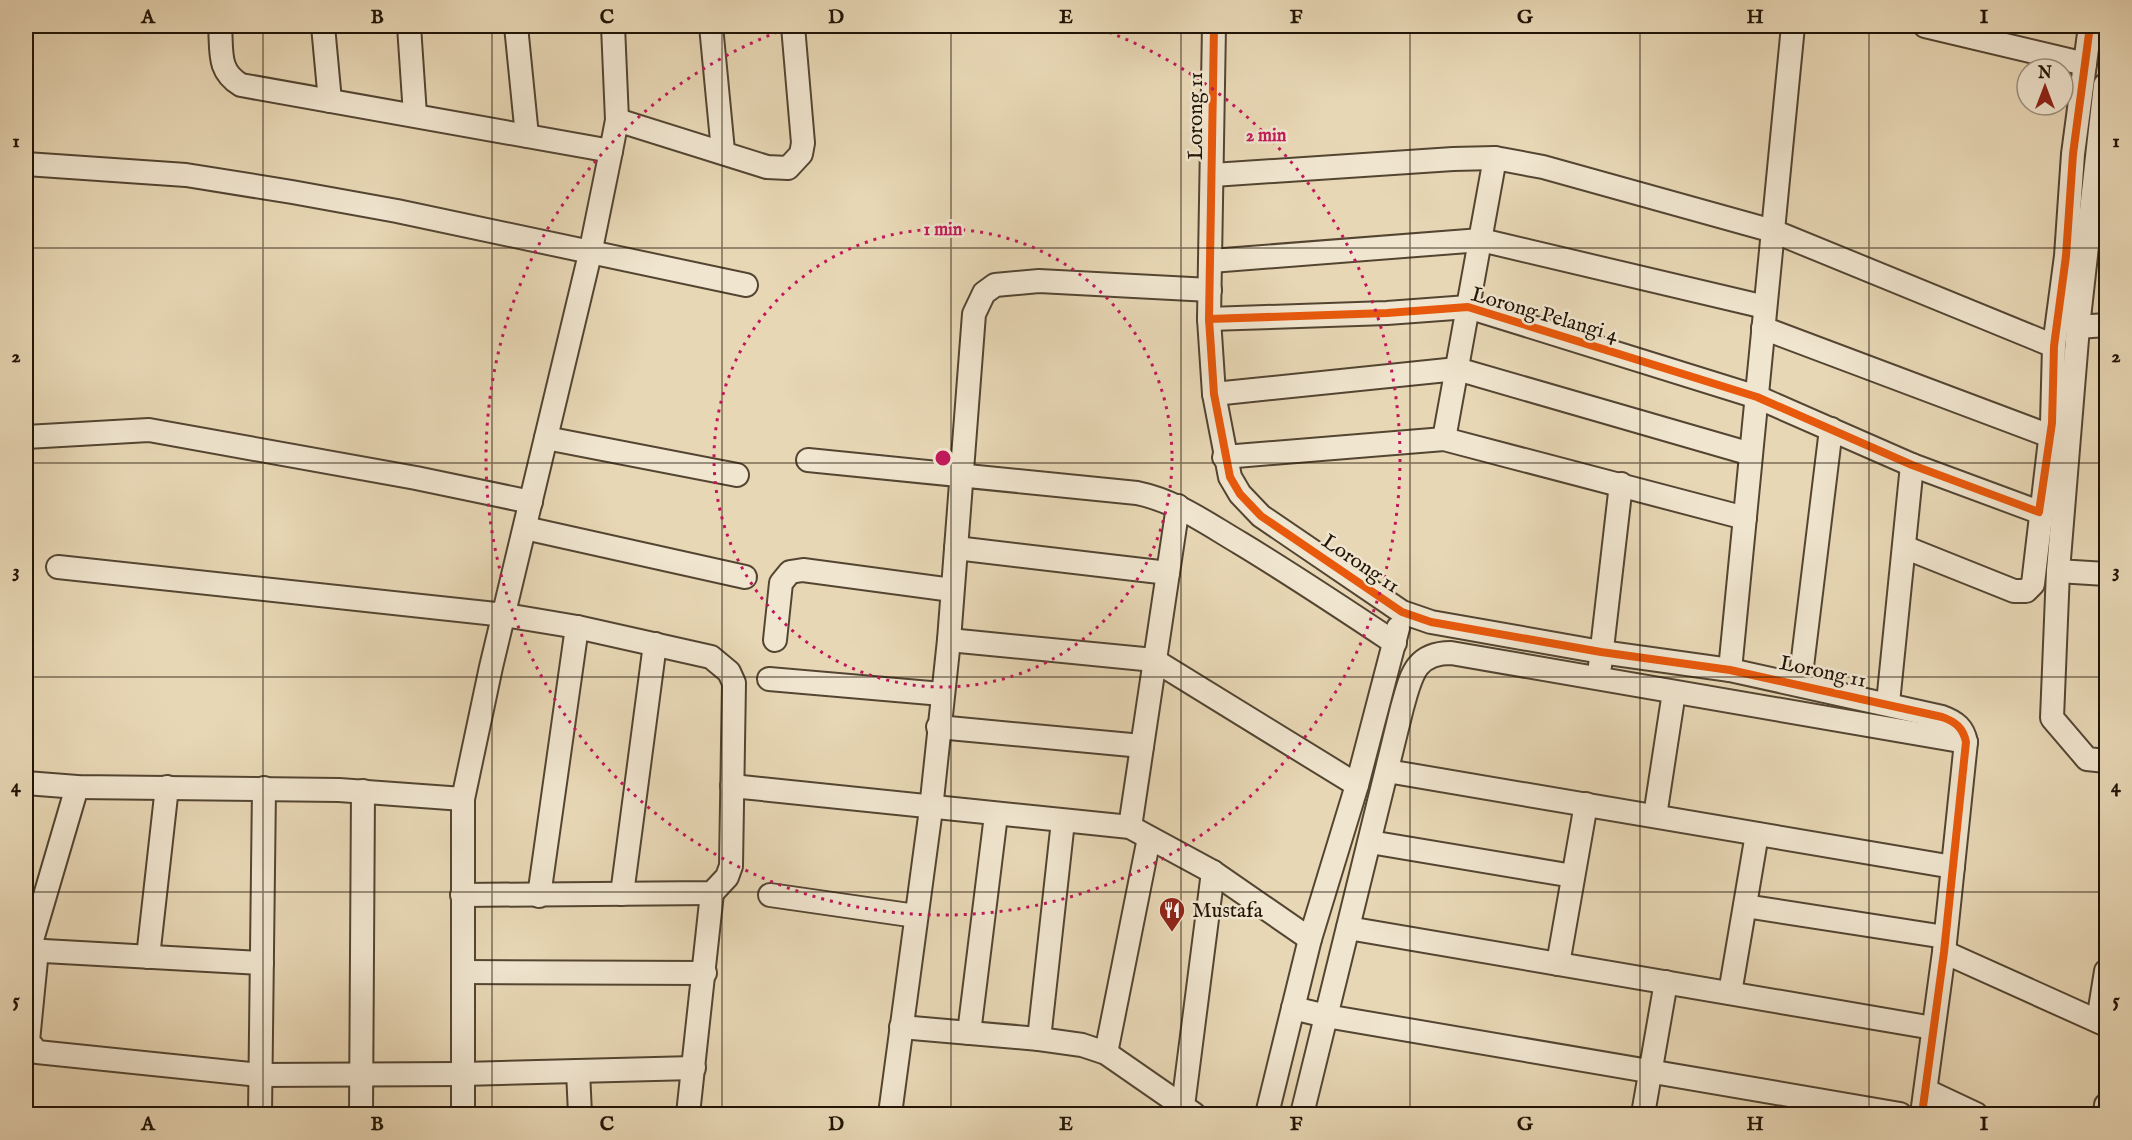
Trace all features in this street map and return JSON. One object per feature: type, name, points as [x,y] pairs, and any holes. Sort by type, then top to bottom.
[{"type":"street","points":[[220,26],[222,62],[229,78],[241,85],[611,151]]},
{"type":"street","points":[[323,26],[330,100]]},
{"type":"street","points":[[409,26],[415,115]]},
{"type":"street","points":[[516,26],[527,136]]},
{"type":"street","points":[[463,1114],[463,799],[590,254],[611,151],[617,120],[613,26]]},
{"type":"street","points":[[711,26],[723,151]]},
{"type":"street","points":[[617,120],[780,169],[788,168],[801,154],[803,142],[793,26]]},
{"type":"street","name":"Lorong 11","points":[[1214,26],[1209,320],[1214,394],[1224,457],[1230,477],[1240,494],[1261,516],[1402,612],[1431,622],[1601,652],[1730,670],[1800,683],[1942,717],[1959,727],[1966,742]]},
{"type":"street","points":[[1730,670],[1793,26]]},
{"type":"street","points":[[1924,26],[2101,76]]},
{"type":"street","points":[[2090,26],[2101,76],[2058,571],[2052,718],[2087,759],[2106,761]]},
{"type":"street","points":[[1904,547],[2014,591],[2026,591],[2033,584],[2050,436],[2054,346],[2066,256],[2073,154],[2101,76]]},
{"type":"street","points":[[1213,175],[1442,159],[1495,158],[1543,166],[1773,231],[2054,346]]},
{"type":"street","points":[[1444,439],[1495,158]]},
{"type":"street","points":[[26,164],[186,175],[291,192],[397,211],[590,254],[746,285]]},
{"type":"street","points":[[1211,261],[1481,240],[1764,318],[2050,436]]},
{"type":"street","points":[[891,1114],[931,809],[949,640],[974,314],[984,293],[995,285],[1039,281],[1210,290]]},
{"type":"street","name":"Lorong Pelangi 4","points":[[1209,320],[1387,313],[1468,306],[1757,397],[1912,465],[2040,512]]},
{"type":"street","points":[[2078,327],[2106,325]]},
{"type":"street","points":[[1214,394],[1457,369],[1751,454]]},
{"type":"street","points":[[1800,683],[1831,429]]},
{"type":"street","points":[[26,437],[149,430],[416,478],[531,502]]},
{"type":"street","points":[[546,438],[737,475]]},
{"type":"street","points":[[1224,457],[1444,439],[1745,518]]},
{"type":"street","points":[[808,460],[1137,493],[1178,506],[1290,573],[1395,643]]},
{"type":"street","points":[[1887,703],[1912,465]]},
{"type":"street","points":[[1600,680],[1601,652],[1621,484]]},
{"type":"street","points":[[1106,1053],[1140,832],[1142,746],[1178,506]]},
{"type":"street","points":[[525,528],[745,577]]},
{"type":"street","points":[[956,548],[1168,573]]},
{"type":"street","points":[[58,567],[505,615],[577,627],[711,657],[729,672],[734,683],[731,866],[727,877],[712,893],[688,1114]]},
{"type":"street","points":[[775,640],[781,583],[790,572],[803,570],[952,590]]},
{"type":"street","points":[[2058,571],[2106,574]]},
{"type":"street","points":[[1267,1114],[1310,939],[1357,785],[1402,612]]},
{"type":"street","points":[[539,896],[577,627]]},
{"type":"street","points":[[949,640],[1154,660],[1357,785]]},
{"type":"street","points":[[622,894],[655,644]]},
{"type":"street","points":[[1302,1114],[1409,682],[1423,658],[1436,653],[1451,653],[1966,742],[1927,1091],[1922,1114]]},
{"type":"street","points":[[769,679],[942,694]]},
{"type":"street","points":[[1655,816],[1674,692]]},
{"type":"street","points":[[939,727],[1142,746]]},
{"type":"street","points":[[1388,771],[1953,867]]},
{"type":"street","points":[[26,783],[77,787],[363,791],[463,799]]},
{"type":"street","points":[[732,786],[931,809],[1063,821],[1140,832],[1213,872],[1310,939]]},
{"type":"street","points":[[77,787],[31,950],[28,1041],[37,1052],[260,1076],[694,1068]]},
{"type":"street","points":[[148,957],[167,787]]},
{"type":"street","points":[[260,1114],[264,788]]},
{"type":"street","points":[[361,1114],[363,791]]},
{"type":"street","points":[[1558,964],[1586,804]]},
{"type":"street","points":[[969,1032],[996,815]]},
{"type":"street","points":[[1039,1038],[1063,821]]},
{"type":"street","points":[[1730,993],[1757,834]]},
{"type":"street","points":[[1370,842],[1573,876]]},
{"type":"street","points":[[901,1026],[1039,1038],[1106,1053],[1189,1110],[1213,872]]},
{"type":"street","points":[[462,895],[712,893]]},
{"type":"street","points":[[770,895],[916,916]]},
{"type":"street","points":[[1745,906],[1944,944],[2102,1023],[2106,971]]},
{"type":"street","points":[[1348,928],[1933,1028]]},
{"type":"street","points":[[31,950],[262,963]]},
{"type":"street","points":[[463,972],[705,974]]},
{"type":"street","points":[[1643,1114],[1666,982]]},
{"type":"street","points":[[1293,1008],[1326,1016],[1900,1114]]},
{"type":"street","points":[[578,1071],[580,1114]]},
{"type":"street","points":[[1927,1091],[1976,1114]]},
{"type":"street","points":[[2105,1114],[2106,1105]]},
{"type":"cycle path","points":[[1214,26],[1209,319],[1214,394],[1230,477],[1240,494],[1261,516],[1402,612],[1431,622],[1601,652],[1730,670],[1942,717],[1955,723],[1961,729],[1966,742],[1944,952],[1922,1114]]},
{"type":"cycle path","points":[[1209,319],[1387,313],[1468,307],[1757,397],[1912,465],[2039,512],[2052,423],[2054,346],[2066,256],[2073,154],[2090,26]]},
{"type":"place","name":"Mustafa","points":[[1172,933]]}]
